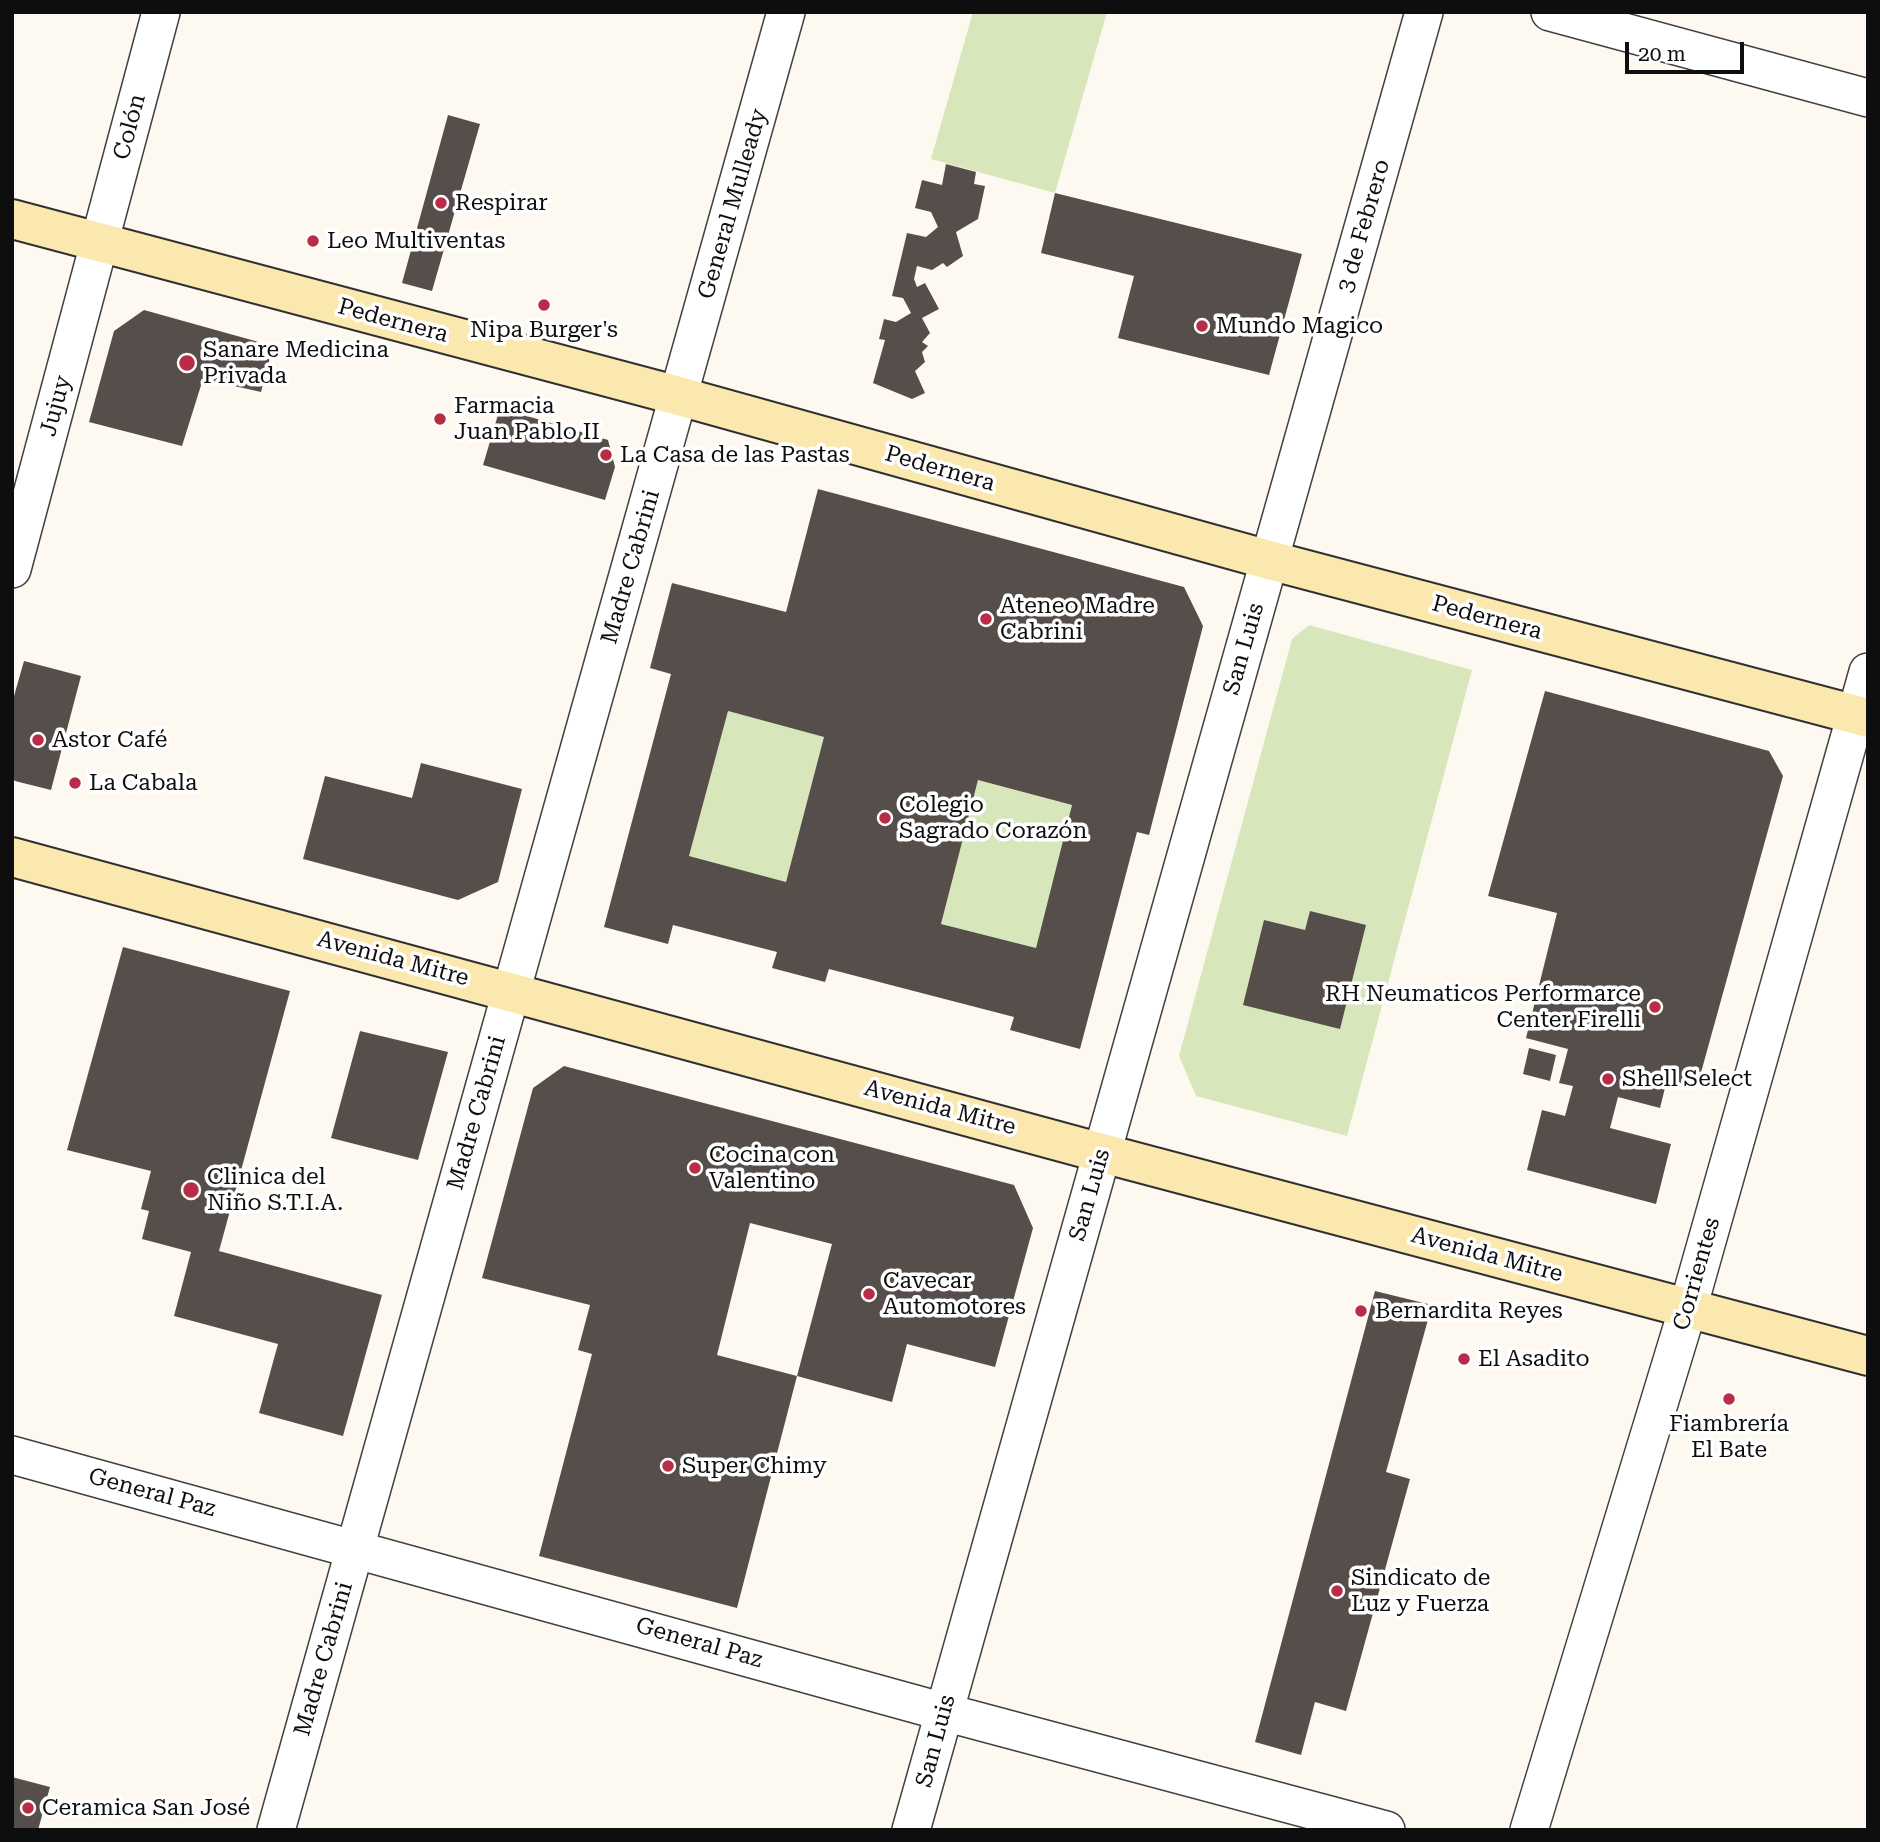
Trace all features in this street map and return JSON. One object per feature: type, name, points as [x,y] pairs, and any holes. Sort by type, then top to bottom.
[{"type":"main road","name":"Pedernera","points":[[12,219],[679,397],[1269,560],[1861,716]]},
{"type":"main road","name":"Avenida Mitre","points":[[12,857],[1102,1153],[1868,1356]]},
{"type":"street","name":"Colón","points":[[99,243],[162,12]]},
{"type":"street","name":"General Mulleady","points":[[679,397],[786,12]]},
{"type":"street","name":"3 de Febrero","points":[[1269,560],[1424,12]]},
{"type":"street","points":[[1550,12],[1868,99]]},
{"type":"street","name":"Jujuy","points":[[12,569],[99,243]]},
{"type":"street","name":"Madre Cabrini","points":[[276,1830],[679,397]]},
{"type":"street","name":"San Luis","points":[[911,1830],[1269,560]]},
{"type":"street","name":"Corrientes","points":[[1529,1830],[1688,1308],[1836,787],[1861,716],[1868,672]]},
{"type":"street","name":"General Paz","points":[[12,1455],[944,1712],[1386,1830]]},
{"type":"green space","points":[[973,12],[1107,12],[1055,193],[931,159]]},
{"type":"green space","points":[[1309,625],[1472,670],[1347,1136],[1196,1096],[1179,1056],[1292,639]]},
{"type":"green space","points":[[728,711],[824,737],[786,882],[689,856]]},
{"type":"green space","points":[[978,780],[1072,805],[1036,948],[941,924]]},
{"type":"building","name":"Respirar","points":[[448,115],[480,124],[432,291],[402,283]]},
{"type":"building","points":[[946,164],[976,172],[974,184],[985,186],[978,219],[956,232],[963,256],[947,267],[943,263],[932,270],[917,266],[914,279],[917,287],[925,283],[939,309],[922,318],[930,333],[922,342],[928,346],[922,352],[925,362],[915,371],[925,393],[912,399],[873,383],[885,340],[879,339],[884,319],[896,322],[911,313],[903,298],[892,296],[907,233],[926,237],[938,227],[931,212],[915,208],[922,180],[942,185]]},
{"type":"building","points":[[1055,193],[1302,254],[1269,375],[1118,338],[1134,276],[1041,253]]},
{"type":"building","name":"Sanare Medicina Privada","points":[[144,310],[273,346],[261,392],[203,379],[182,446],[89,422],[114,331]]},
{"type":"building","points":[[500,408],[608,440],[615,467],[605,500],[483,465]]},
{"type":"building","name":"Colegio Sagrado Corazón","points":[[818,489],[1184,587],[1203,626],[1149,835],[1137,832],[1080,1049],[1010,1030],[1014,1017],[829,969],[825,982],[772,968],[777,952],[673,925],[668,944],[604,927],[671,674],[650,668],[672,583],[786,612]],"holes":[[[728,711],[824,737],[786,882],[689,856]],[[978,780],[1072,805],[1036,948],[941,924]]]},
{"type":"building","name":"Astor Café","points":[[24,661],[81,676],[51,790],[12,778],[12,703]]},
{"type":"building","points":[[1545,691],[1769,751],[1783,776],[1697,1087],[1667,1080],[1660,1108],[1618,1097],[1610,1128],[1671,1144],[1656,1204],[1527,1170],[1542,1110],[1565,1116],[1573,1086],[1559,1083],[1568,1049],[1526,1038],[1557,913],[1488,896]]},
{"type":"building","points":[[421,763],[522,789],[498,882],[458,900],[303,859],[325,776],[412,798]]},
{"type":"building","points":[[1310,911],[1366,925],[1340,1029],[1243,1005],[1264,920],[1305,930]]},
{"type":"building","name":"Clinica del Niño S.T.I.A.","points":[[123,947],[290,991],[219,1251],[382,1295],[343,1436],[259,1413],[278,1344],[174,1316],[191,1252],[142,1239],[149,1211],[141,1209],[151,1171],[67,1150]]},
{"type":"building","points":[[360,1031],[448,1052],[418,1160],[331,1138]]},
{"type":"building","points":[[1529,1048],[1556,1055],[1550,1081],[1523,1074]]},
{"type":"building","points":[[564,1066],[1014,1185],[1033,1228],[995,1367],[907,1344],[892,1402],[797,1376],[737,1608],[539,1556],[592,1354],[578,1350],[590,1305],[482,1278],[533,1088]],"holes":[[[750,1223],[832,1244],[797,1376],[717,1355]]]},
{"type":"building","name":"Sindicato de Luz y Fuerza","points":[[1375,1291],[1432,1305],[1386,1472],[1410,1479],[1346,1711],[1315,1702],[1301,1755],[1255,1742]]},
{"type":"building","name":"Ceramica San José","points":[[12,1777],[50,1787],[38,1830],[12,1830]]},
{"type":"place","name":"Respirar","points":[[441,203]]},
{"type":"place","name":"Leo Multiventas","points":[[313,241]]},
{"type":"place","name":"Nipa Burger's","points":[[544,305]]},
{"type":"place","name":"Mundo Magico","points":[[1202,326]]},
{"type":"place","name":"Sanare Medicina Privada","points":[[187,363]]},
{"type":"place","name":"Farmacia Juan Pablo II","points":[[440,419]]},
{"type":"place","name":"La Casa de las Pastas","points":[[606,455]]},
{"type":"place","name":"Ateneo Madre Cabrini","points":[[986,619]]},
{"type":"place","name":"Astor Café","points":[[38,740]]},
{"type":"place","name":"La Cabala","points":[[75,783]]},
{"type":"place","name":"Colegio Sagrado Corazón","points":[[885,818]]},
{"type":"place","name":"RH Neumaticos Performarce Center Firelli","points":[[1655,1007]]},
{"type":"place","name":"Shell Select","points":[[1608,1079]]},
{"type":"place","name":"Cocina con Valentino","points":[[695,1168]]},
{"type":"place","name":"Clinica del Niño S.T.I.A.","points":[[191,1190]]},
{"type":"place","name":"Cavecar Automotores","points":[[869,1294]]},
{"type":"place","name":"Bernardita Reyes","points":[[1361,1311]]},
{"type":"place","name":"El Asadito","points":[[1464,1359]]},
{"type":"place","name":"Fiambrería El Bate","points":[[1729,1399]]},
{"type":"place","name":"Super Chimy","points":[[668,1466]]},
{"type":"place","name":"Sindicato de Luz y Fuerza","points":[[1337,1591]]},
{"type":"place","name":"Ceramica San José","points":[[28,1808]]}]
